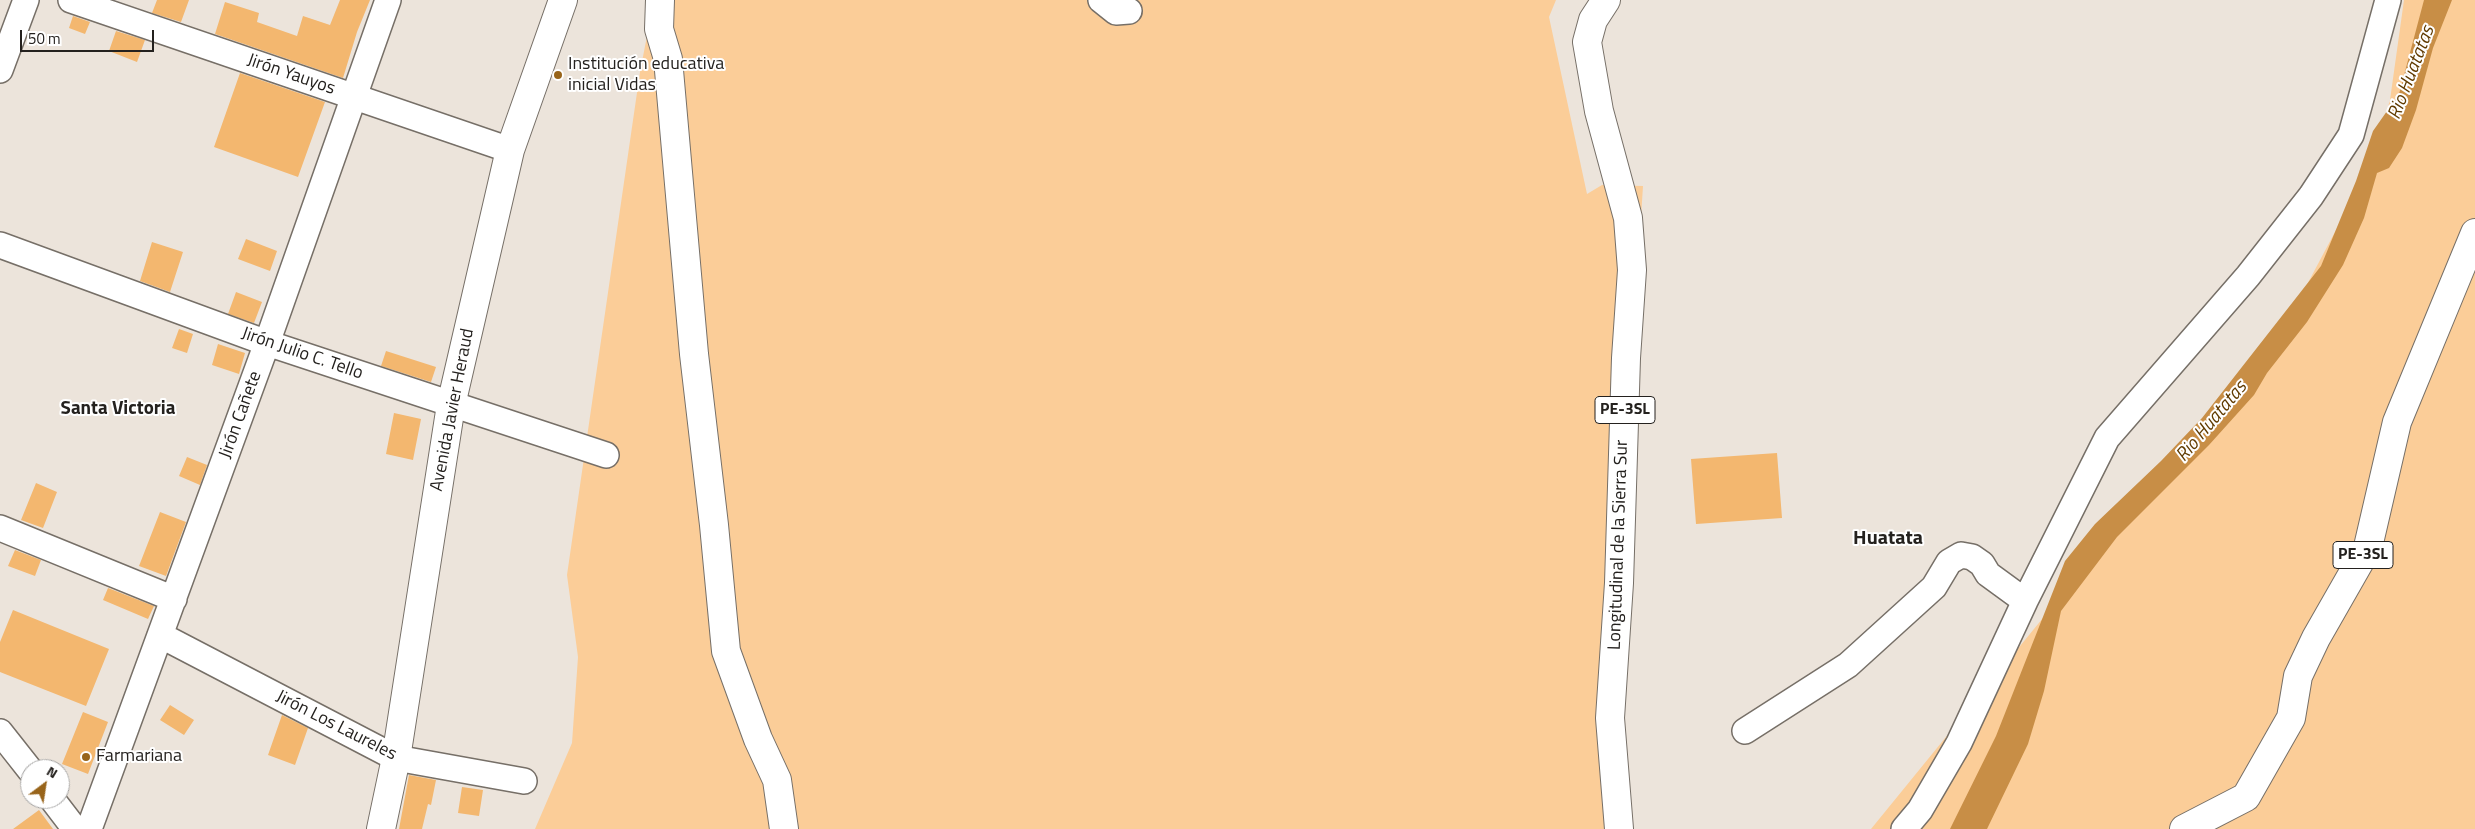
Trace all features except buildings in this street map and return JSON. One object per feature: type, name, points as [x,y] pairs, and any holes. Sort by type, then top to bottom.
[{"type":"main road","name":"Avenida Javier Heraud","points":[[381,829],[396,758],[451,405],[510,150],[563,0]]},
{"type":"main road","points":[[660,0],[659,29],[668,59],[694,354],[714,525],[726,651],[758,739],[777,780],[784,829]]},
{"type":"main road","name":"Longitudinal de la Sierra Sur","points":[[1606,0],[1593,20],[1587,42],[1599,111],[1628,218],[1632,270],[1626,358],[1619,583],[1610,718],[1619,829]]},
{"type":"main road","name":"PE-3SL","points":[[2184,829],[2246,797],[2291,718],[2298,676],[2316,638],[2368,547],[2397,422],[2475,233]]},
{"type":"street","points":[[0,70],[26,0]]},
{"type":"street","name":"Jirón Yauyos","points":[[71,0],[510,150]]},
{"type":"street","name":"Jirón Cañete","points":[[89,829],[267,343],[388,0]]},
{"type":"street","points":[[1102,0],[1116,12],[1129,11]]},
{"type":"street","points":[[1904,829],[1920,810],[1958,743],[2025,600],[2107,438],[2248,276],[2311,196],[2351,135],[2388,0]]},
{"type":"street","name":"Jirón Julio C. Tello","points":[[0,245],[267,343],[606,455]]},
{"type":"street","points":[[0,528],[174,599]]},
{"type":"street","points":[[1745,731],[1848,665],[1934,587],[1949,562],[1961,555],[1972,557],[1982,564],[1988,574],[2025,600]]},
{"type":"street","name":"Jirón Los Laureles","points":[[160,635],[396,758],[524,781]]},
{"type":"street","points":[[0,732],[21,759]]},
{"type":"street","points":[[60,809],[75,829]]},
{"type":"shaded area","points":[[654,0],[1556,0],[1549,17],[1587,194],[1602,185],[1643,186],[1614,641],[1623,829],[535,829],[572,743],[578,657],[567,575],[640,72]]},
{"type":"shaded area","points":[[2404,0],[2475,0],[2475,829],[1871,829],[2293,311],[2371,164],[2390,100]]},
{"type":"water","name":"Rio Huatatas","points":[[2424,0],[2452,0],[2433,48],[2416,110],[2402,148],[2389,168],[2377,173],[2364,218],[2343,265],[2307,322],[2267,373],[2254,395],[2209,445],[2117,537],[2061,611],[2044,691],[2028,744],[1987,829],[1950,829],[1996,736],[2065,561],[2095,524],[2161,461],[2202,418],[2321,266],[2356,181],[2373,131],[2399,94]]},
{"type":"place","name":"Institución educativa inicial Vidas","points":[[558,75]]},
{"type":"place","name":"Farmariana","points":[[86,757]]},
{"type":"district","name":"Santa Victoria","points":[[118,409]]},
{"type":"district","name":"Huatata","points":[[1888,539]]}]
